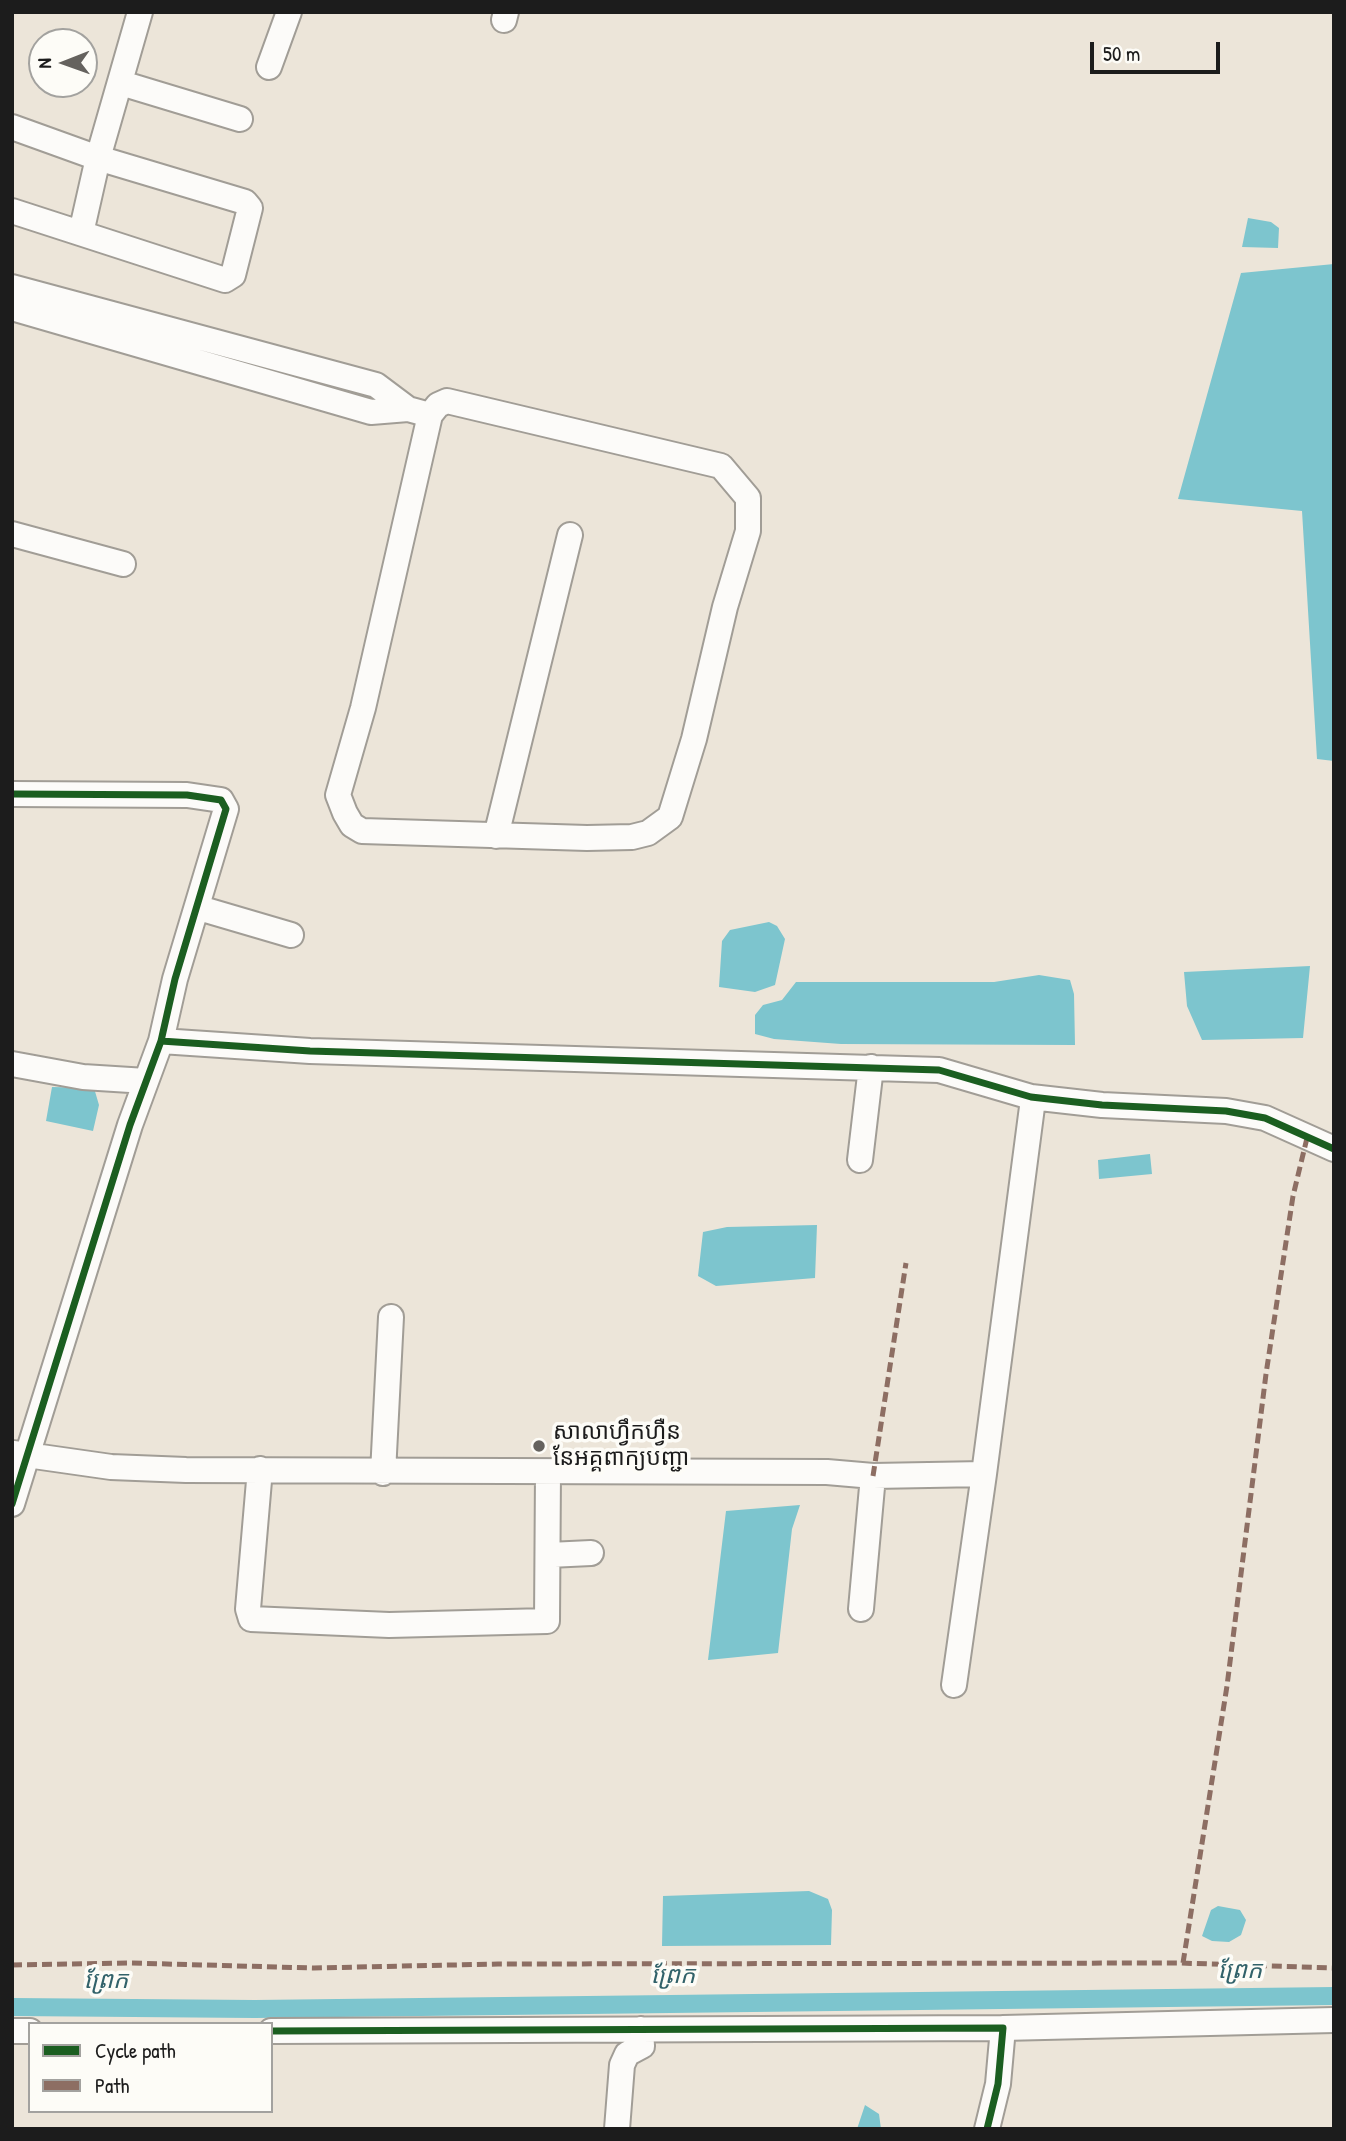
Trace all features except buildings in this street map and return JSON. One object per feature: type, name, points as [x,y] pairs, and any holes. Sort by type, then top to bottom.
[{"type":"street","points":[[81,233],[98,158],[140,12]]},
{"type":"street","points":[[270,67],[289,12]]},
{"type":"street","points":[[121,83],[240,119]]},
{"type":"street","points":[[12,127],[98,158],[245,202],[250,208],[233,275],[225,280],[12,211]]},
{"type":"street","points":[[12,287],[376,385],[419,412]]},
{"type":"street","points":[[12,308],[371,412],[419,412],[447,401],[721,466],[748,498],[748,531],[725,607],[694,739],[670,817],[648,833],[632,837],[496,836],[362,831],[352,825],[338,795],[363,708],[419,412]]},
{"type":"street","points":[[12,534],[123,564]]},
{"type":"street","points":[[496,836],[570,535]]},
{"type":"street","points":[[12,794],[187,795],[222,800],[226,809],[175,979],[161,1041],[130,1125],[20,1455],[12,1504]]},
{"type":"street","points":[[198,908],[291,935]]},
{"type":"street","points":[[161,1041],[310,1051],[939,1069],[1031,1097],[1102,1105],[1226,1111],[1265,1118],[1334,1149]]},
{"type":"street","points":[[12,1064],[83,1077],[146,1081]]},
{"type":"street","points":[[860,1160],[870,1067]]},
{"type":"street","points":[[954,1685],[984,1474],[1032,1107],[1031,1097]]},
{"type":"street","points":[[383,1473],[391,1317]]},
{"type":"street","points":[[20,1455],[111,1467],[383,1473],[827,1472],[873,1476],[984,1474]]},
{"type":"street","points":[[260,1469],[248,1609],[251,1619],[256,1621],[542,1623],[550,1617],[548,1472]]},
{"type":"street","points":[[861,1609],[873,1476]]},
{"type":"street","points":[[549,1555],[591,1553]]},
{"type":"street","points":[[273,2031],[1003,2028],[1334,2020]]},
{"type":"street","points":[[987,2129],[998,2084],[1003,2028]]},
{"type":"street","points":[[617,2129],[622,2065],[627,2054],[642,2046],[641,2029]]},
{"type":"water","points":[[1248,218],[1271,222],[1279,228],[1278,248],[1242,247]]},
{"type":"water","points":[[1334,264],[1334,761],[1317,759],[1302,511],[1178,499],[1241,273]]},
{"type":"water","points":[[769,922],[777,926],[785,939],[775,985],[755,992],[719,987],[722,941],[730,930]]},
{"type":"water","points":[[1310,966],[1303,1038],[1202,1040],[1187,1006],[1184,972]]},
{"type":"water","points":[[1039,975],[1070,980],[1074,994],[1075,1045],[841,1044],[774,1039],[755,1034],[755,1015],[763,1005],[782,1000],[796,982],[994,982]]},
{"type":"water","points":[[52,1087],[94,1088],[99,1105],[93,1131],[46,1121]]},
{"type":"water","points":[[1150,1154],[1152,1174],[1099,1179],[1098,1160]]},
{"type":"water","points":[[817,1225],[815,1278],[716,1286],[698,1276],[703,1232],[727,1227]]},
{"type":"water","points":[[800,1505],[792,1529],[778,1653],[708,1660],[726,1511]]},
{"type":"water","points":[[809,1891],[828,1899],[832,1910],[831,1945],[662,1946],[663,1896]]},
{"type":"water","points":[[1218,1906],[1240,1910],[1246,1920],[1241,1935],[1229,1942],[1212,1941],[1202,1936],[1211,1910]]},
{"type":"water","points":[[865,2105],[879,2114],[881,2129],[857,2129]]},
{"type":"waterway","name":"ព្រែក","points":[[12,2007],[255,2009],[1334,1996]]},
{"type":"marked path","points":[[1183,1963],[1227,1686],[1266,1374],[1293,1196],[1307,1138]]},
{"type":"marked path","points":[[873,1476],[906,1263]]},
{"type":"marked path","points":[[12,1965],[130,1963],[314,1968],[498,1964],[1180,1963],[1334,1968]]},
{"type":"cycle path","points":[[12,794],[187,795],[221,800],[226,809],[175,979],[161,1041],[130,1125],[12,1504]]},
{"type":"cycle path","points":[[161,1041],[310,1051],[939,1070],[1031,1097],[1102,1105],[1226,1111],[1265,1118],[1334,1149]]},
{"type":"cycle path","points":[[273,2031],[1003,2028],[998,2084],[987,2129]]},
{"type":"place","name":"សាលាហ្វឹកហ្វឺន នែអគ្គពាក្យបញ្ជា","points":[[539,1446]]}]
